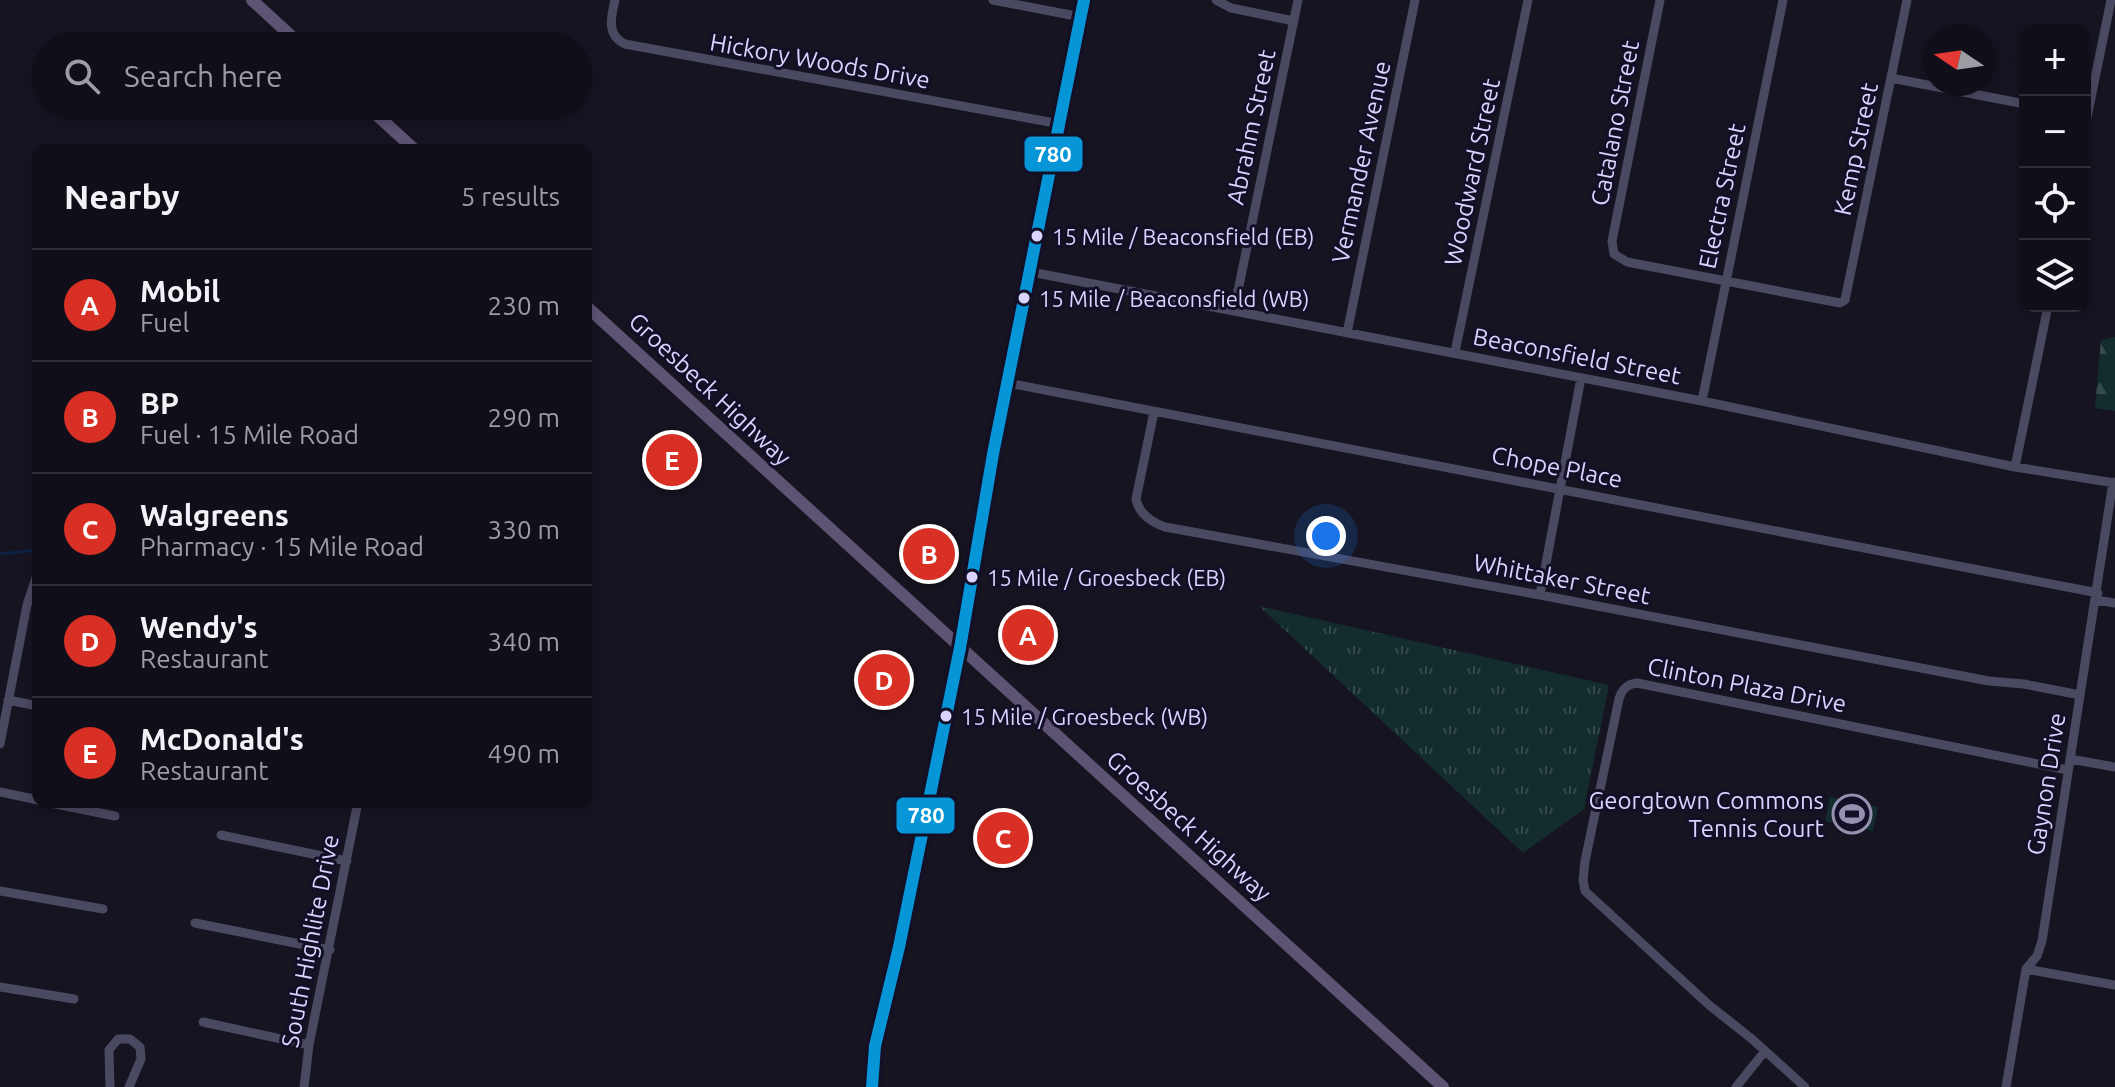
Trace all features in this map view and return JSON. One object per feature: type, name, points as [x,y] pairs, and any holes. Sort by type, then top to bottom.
[{"type":"main road","points":[[252,0],[287,32]]},
{"type":"main road","points":[[872,1087],[875,1046],[899,947],[960,648],[1008,383],[1084,0]]},
{"type":"main road","points":[[382,120],[408,144]]},
{"type":"main road","name":"Groesbeck Highway","points":[[592,311],[1443,1087]]},
{"type":"street","name":"Hickory Woods Drive","points":[[615,0],[609,23],[617,41],[625,44],[1060,124]]},
{"type":"street","points":[[993,0],[1081,17]]},
{"type":"street","points":[[1216,0],[1231,8],[1294,21]]},
{"type":"street","name":"Abrahm Street","points":[[1234,310],[1298,0]]},
{"type":"street","name":"Vermander Avenue","points":[[1347,333],[1415,0]]},
{"type":"street","name":"Woodward Street","points":[[1455,352],[1528,0]]},
{"type":"street","name":"Catalano Street","points":[[1660,0],[1612,241],[1614,254],[1627,262],[1725,280]]},
{"type":"street","name":"Electra Street","points":[[1702,401],[1783,0]]},
{"type":"street","name":"Kemp Street","points":[[1725,280],[1840,303],[1845,300],[1907,0]]},
{"type":"street","points":[[2090,96],[2111,0]]},
{"type":"street","points":[[1891,78],[2019,103]]},
{"type":"street","name":"Beaconsfield Street","points":[[1031,272],[1455,352],[2015,467],[2114,482]]},
{"type":"street","points":[[2015,467],[2047,312]]},
{"type":"street","points":[[1540,595],[1581,378]]},
{"type":"street","name":"Chope Place","points":[[1008,383],[1562,488],[2097,596],[2115,603]]},
{"type":"street","name":"Whittaker Street","points":[[1154,412],[1136,499],[1140,510],[1157,524],[1974,678],[2080,695]]},
{"type":"street","name":"Gaynon Drive","points":[[2006,1087],[2026,969],[2037,956],[2042,941],[2114,482]]},
{"type":"street","points":[[0,744],[32,590]]},
{"type":"street","points":[[27,605],[32,606]]},
{"type":"street","name":"Clinton Plaza Drive","points":[[1805,1087],[1709,1005],[1585,891],[1585,861],[1611,734],[1619,699],[1628,685],[1637,683],[2068,770]]},
{"type":"street","points":[[8,700],[32,705]]},
{"type":"street","points":[[2070,759],[2115,767]]},
{"type":"street","points":[[0,792],[32,799]]},
{"type":"street","points":[[76,808],[115,816]]},
{"type":"street","name":"South Highlite Drive","points":[[304,1087],[309,1045],[357,808]]},
{"type":"street","points":[[221,835],[347,861]]},
{"type":"street","points":[[0,891],[103,909]]},
{"type":"street","points":[[195,923],[330,950]]},
{"type":"street","points":[[2026,969],[2115,985]]},
{"type":"street","points":[[0,987],[74,999]]},
{"type":"street","points":[[203,1022],[309,1045]]},
{"type":"street","points":[[110,1087],[109,1050],[118,1039],[130,1039],[140,1047],[141,1059],[129,1087]]},
{"type":"street","points":[[1736,1087],[1765,1051]]},
{"type":"green space","points":[[2115,337],[2115,411],[2095,408],[2101,340]]},
{"type":"green space","points":[[1259,606],[1609,685],[1584,809],[1523,853]]},
{"type":"green space","name":"Georgtown Commons Tennis Court","points":[[1830,797],[1878,807],[1873,831],[1825,821]]},
{"type":"waterway","points":[[0,554],[32,551]]},
{"type":"transit line","name":"780","points":[[872,1087],[875,1046],[899,947],[960,648],[993,454],[1084,0]]},
{"type":"place","name":"15 Mile / Beaconsfield (EB)","points":[[1037,236]]},
{"type":"place","name":"15 Mile / Beaconsfield (WB)","points":[[1024,298]]},
{"type":"place","name":"McDonald's","points":[[672,460]]},
{"type":"place","name":"BP","points":[[929,554]]},
{"type":"place","name":"15 Mile / Groesbeck (EB)","points":[[972,577]]},
{"type":"place","name":"Mobil","points":[[1028,635]]},
{"type":"place","name":"Wendy's","points":[[884,680]]},
{"type":"place","name":"15 Mile / Groesbeck (WB)","points":[[946,716]]},
{"type":"place","name":"Georgtown Commons Tennis Court","points":[[1852,814]]},
{"type":"place","name":"Walgreens","points":[[1003,838]]}]
